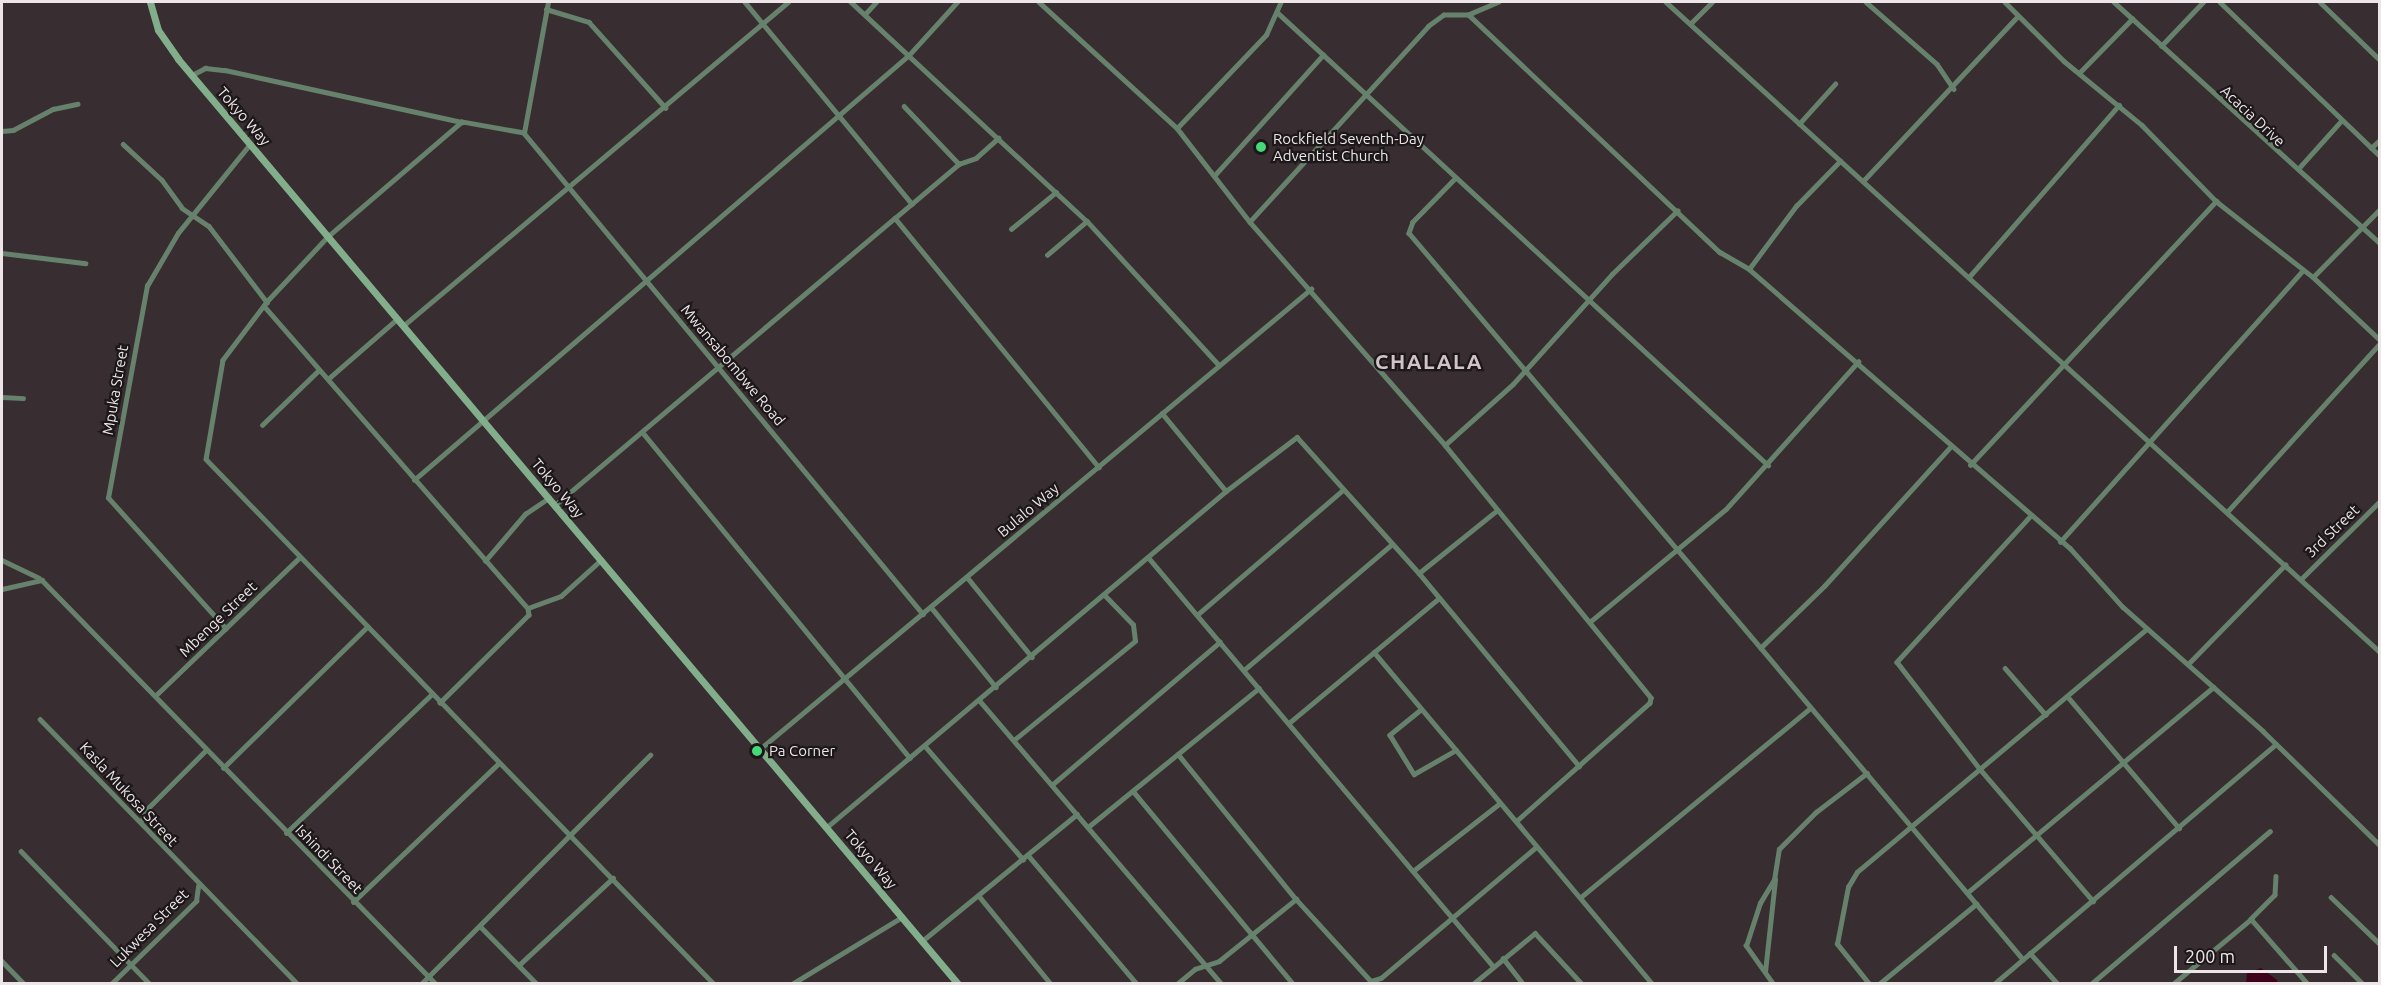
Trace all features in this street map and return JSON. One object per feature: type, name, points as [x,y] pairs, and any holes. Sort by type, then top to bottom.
[{"type":"street","name":"Tokyo Way","points":[[150,2],[158,30],[192,75],[958,984]]},
{"type":"street","points":[[192,75],[205,68],[225,70],[462,122],[524,133],[548,2]]},
{"type":"street","points":[[745,2],[912,204]]},
{"type":"street","points":[[404,326],[569,190],[788,2]]},
{"type":"street","points":[[851,2],[1087,221],[1220,365]]},
{"type":"street","points":[[865,14],[876,2]]},
{"type":"street","points":[[414,480],[909,55],[957,2]]},
{"type":"street","points":[[1039,2],[1177,128],[1250,222],[1311,289],[1591,621],[1652,701],[1517,821]]},
{"type":"street","points":[[1177,128],[1254,50],[1278,13],[1281,2]]},
{"type":"street","points":[[1250,222],[1429,26],[1444,15],[1469,15],[1494,2]]},
{"type":"street","points":[[1666,2],[1798,124],[2065,363],[2379,652]]},
{"type":"street","points":[[1690,24],[1712,2]]},
{"type":"street","points":[[1866,2],[1938,64],[1954,89]]},
{"type":"street","points":[[2005,2],[2079,73],[2120,105],[2216,201],[2301,272],[2313,277],[2379,341],[2227,512]]},
{"type":"street","name":"Acacia Drive","points":[[2114,2],[2379,243]]},
{"type":"street","points":[[2160,46],[2203,2]]},
{"type":"street","points":[[2220,2],[2340,121],[2379,156]]},
{"type":"street","points":[[2320,2],[2379,60]]},
{"type":"street","points":[[546,9],[589,22],[666,108]]},
{"type":"street","points":[[1278,13],[1768,465]]},
{"type":"street","points":[[1469,15],[1720,252],[1749,269],[1858,362],[1950,448],[2060,542],[2147,629],[2276,744],[2379,846]]},
{"type":"street","points":[[1863,181],[1954,89],[2018,16]]},
{"type":"street","points":[[2079,73],[2132,19]]},
{"type":"street","points":[[1214,176],[1323,55]]},
{"type":"street","points":[[1798,124],[1835,84]]},
{"type":"street","points":[[2,131],[77,104]]},
{"type":"street","points":[[1969,276],[2120,105]]},
{"type":"street","points":[[904,106],[959,164]]},
{"type":"street","points":[[2298,169],[2340,121]]},
{"type":"street","points":[[462,122],[328,237],[266,304],[221,364],[206,459],[567,836],[613,878],[713,983]]},
{"type":"street","name":"Mwansabombwe Road","points":[[524,133],[923,614]]},
{"type":"street","points":[[555,505],[644,434],[959,164],[976,158],[998,138]]},
{"type":"street","points":[[2371,148],[2379,140]]},
{"type":"street","points":[[123,144],[194,217],[221,239],[227,255],[318,371],[328,379],[528,609],[529,615],[440,703]]},
{"type":"street","name":"Mpuka Street","points":[[226,629],[108,498],[144,293],[169,246],[250,144]]},
{"type":"street","points":[[1749,269],[1796,206],[1840,161]]},
{"type":"street","points":[[1456,178],[1413,222],[1409,233],[1523,372],[1761,648],[1809,709],[1914,826],[2023,959]]},
{"type":"street","points":[[1011,230],[1056,192]]},
{"type":"street","points":[[1970,465],[2216,201]]},
{"type":"street","points":[[2313,277],[2379,208]]},
{"type":"street","points":[[1444,445],[1523,372],[1677,211]]},
{"type":"street","points":[[895,218],[1099,467]]},
{"type":"street","points":[[1047,255],[1087,221]]},
{"type":"street","points":[[2,253],[85,263]]},
{"type":"street","points":[[2060,542],[2148,440],[2301,272]]},
{"type":"street","name":"Bulalo Way","points":[[760,749],[1311,289]]},
{"type":"street","points":[[328,379],[397,319]]},
{"type":"street","points":[[1591,621],[1678,552],[1768,465],[1858,362]]},
{"type":"street","points":[[262,425],[318,371]]},
{"type":"street","points":[[2,397],[22,398]]},
{"type":"street","points":[[1162,413],[1226,491]]},
{"type":"street","points":[[644,434],[910,758]]},
{"type":"street","points":[[827,827],[980,701],[1226,491],[1297,437],[1391,545],[1419,573],[1579,766]]},
{"type":"street","points":[[1761,648],[1825,586],[1950,448]]},
{"type":"street","points":[[1197,615],[1343,490]]},
{"type":"street","points":[[485,561],[525,514],[549,498]]},
{"type":"street","name":"3rd Street","points":[[2301,579],[2379,501]]},
{"type":"street","points":[[1419,573],[1496,511]]},
{"type":"street","points":[[2030,517],[1897,662],[1980,769],[2093,901]]},
{"type":"street","points":[[1244,670],[1391,545]]},
{"type":"street","points":[[1148,557],[1493,966]]},
{"type":"street","name":"Mbenge Street","points":[[155,696],[299,558]]},
{"type":"street","name":"Ishindi Street","points":[[2,560],[39,578],[353,902],[436,984]]},
{"type":"street","points":[[528,609],[561,596],[601,560]]},
{"type":"street","points":[[2188,664],[2285,565]]},
{"type":"street","points":[[967,577],[1032,657]]},
{"type":"street","points":[[2,589],[39,578]]},
{"type":"street","points":[[1014,740],[1136,641],[1133,626],[1104,595]]},
{"type":"street","points":[[1289,723],[1438,598]]},
{"type":"street","points":[[931,607],[996,687]]},
{"type":"street","points":[[223,768],[367,627]]},
{"type":"street","points":[[1869,984],[1837,944],[1848,887],[1868,862],[1914,826],[2147,629]]},
{"type":"street","points":[[1053,783],[1220,642]]},
{"type":"street","points":[[1374,652],[1517,821],[1535,848],[1581,897],[1653,984]]},
{"type":"street","points":[[2005,668],[2046,715]]},
{"type":"street","points":[[1968,893],[2213,687]]},
{"type":"street","points":[[1088,827],[1259,688]]},
{"type":"street","points":[[286,833],[432,694]]},
{"type":"street","points":[[2068,697],[2179,828]]},
{"type":"street","points":[[980,701],[1053,783],[1222,984]]},
{"type":"street","points":[[1581,897],[1809,709]]},
{"type":"street","points":[[1421,710],[1390,735],[1414,774],[1456,750]]},
{"type":"street","name":"Kasla Mukosa Street","points":[[40,719],[142,820],[198,886],[298,984]]},
{"type":"street","points":[[1994,984],[2276,744]]},
{"type":"street","points":[[925,746],[1137,984]]},
{"type":"street","points":[[142,820],[146,810],[206,750]]},
{"type":"street","points":[[1178,754],[1296,899],[1371,981],[1381,978],[1450,916],[1535,848]]},
{"type":"street","points":[[422,984],[650,755]]},
{"type":"street","points":[[353,902],[498,764]]},
{"type":"street","points":[[1765,972],[1775,877],[1782,844],[1867,773]]},
{"type":"street","points":[[1133,791],[1293,984]]},
{"type":"street","points":[[1413,871],[1500,803]]},
{"type":"street","points":[[922,940],[979,896],[1077,814]]},
{"type":"street","points":[[2091,984],[2270,831]]},
{"type":"street","points":[[21,851],[150,984]]},
{"type":"street","points":[[2173,984],[2251,919],[2275,895],[2276,876]]},
{"type":"street","points":[[1773,984],[1746,946],[1760,903],[1775,877]]},
{"type":"street","points":[[519,965],[613,878]]},
{"type":"street","name":"Lukwesa Street","points":[[111,984],[196,901],[198,886]]},
{"type":"street","points":[[979,896],[1051,984]]},
{"type":"street","points":[[2331,897],[2379,944]]},
{"type":"street","points":[[1177,984],[1208,966],[1252,935],[1296,899]]},
{"type":"street","points":[[1880,984],[1976,903]]},
{"type":"street","points":[[792,984],[903,917]]},
{"type":"street","points":[[2251,919],[2308,984]]},
{"type":"street","points":[[480,926],[537,984]]},
{"type":"street","points":[[1473,984],[1530,935],[1540,934],[1582,984]]},
{"type":"street","points":[[2030,954],[2058,984]]},
{"type":"street","points":[[2334,955],[2363,984]]},
{"type":"street","points":[[1503,958],[1523,984]]},
{"type":"street","points":[[2,961],[24,984]]},
{"type":"shaded area","points":[[2261,968],[2278,983],[2246,983],[2247,973]]},
{"type":"place","name":"Rockfield Seventh-Day Adventist Church","points":[[1261,147]]},
{"type":"place","name":"Pa Corner","points":[[757,751]]},
{"type":"district","name":"CHALALA","points":[[1429,361]]}]
